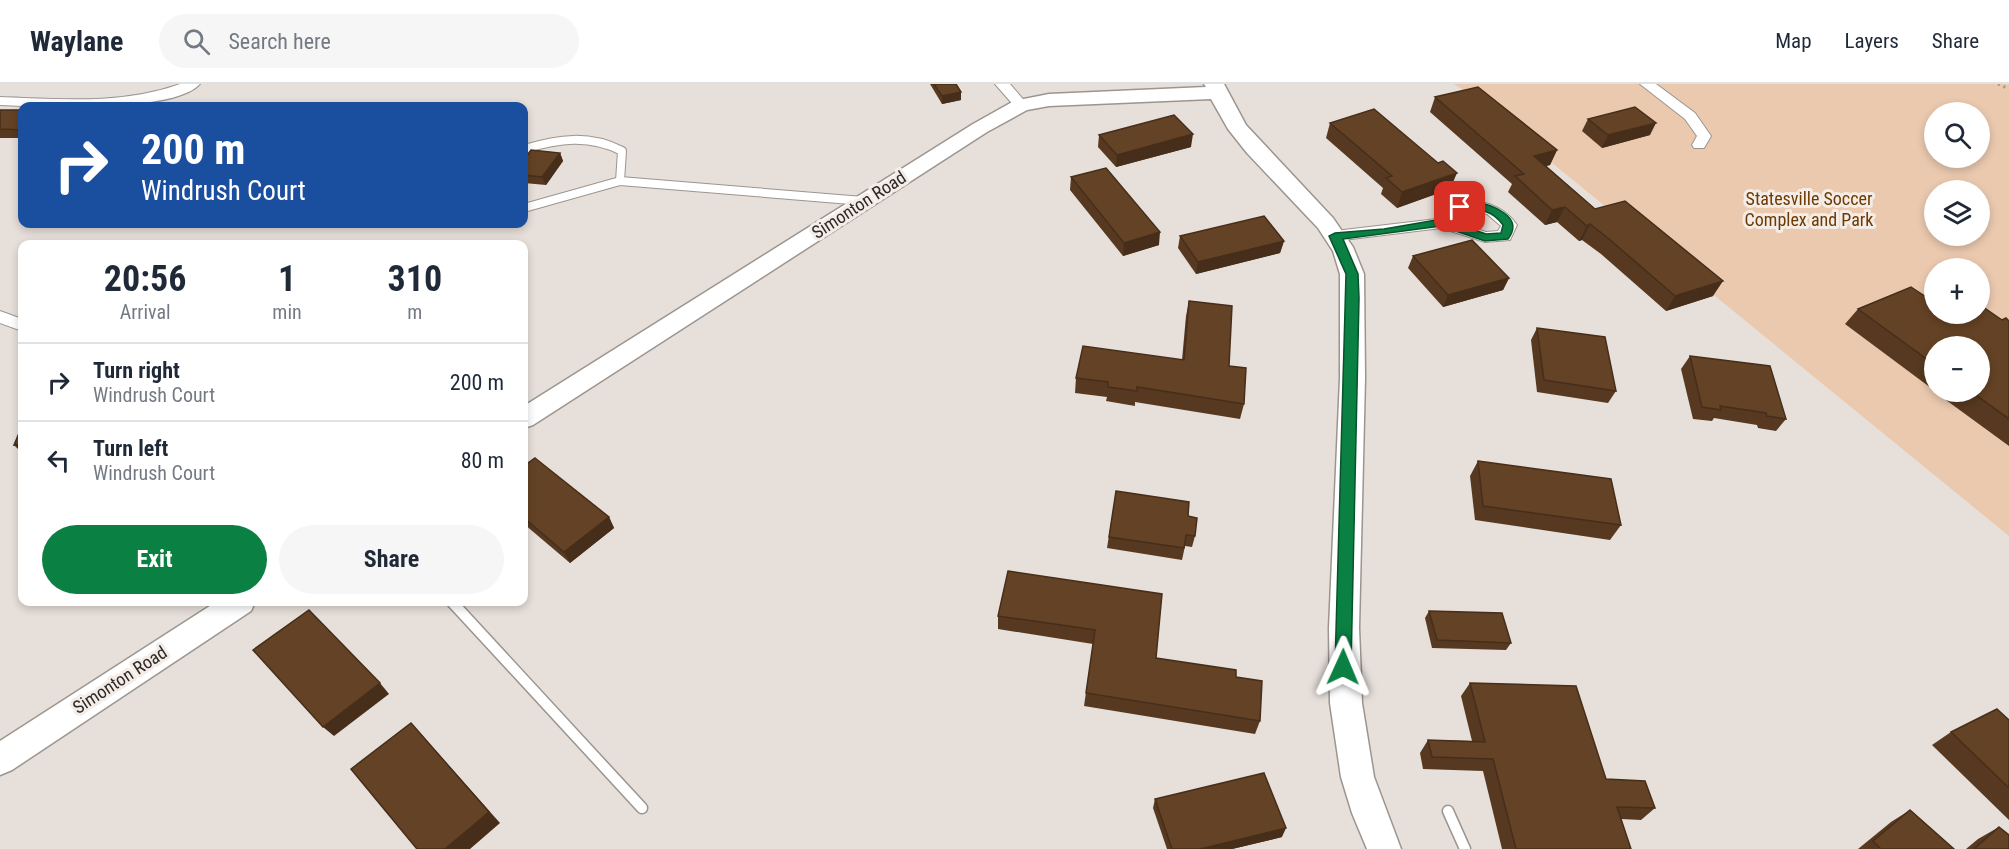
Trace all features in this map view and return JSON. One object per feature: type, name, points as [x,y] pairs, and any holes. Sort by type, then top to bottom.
[{"type":"street","points":[[129,102],[193,84]]},
{"type":"street","points":[[1002,84],[1021,105]]},
{"type":"street","points":[[1647,84],[1690,116],[1704,136],[1699,145]]},
{"type":"street","points":[[1216,89],[1228,116],[1254,148],[1335,236],[1341,245],[1352,274],[1343,667],[1350,754],[1374,829],[1384,849]]},
{"type":"street","name":"Simonton Road","points":[[528,415],[1021,105],[1100,96],[1216,89]]},
{"type":"street","points":[[0,101],[37,102]]},
{"type":"street","points":[[1335,236],[1384,232],[1442,223]]},
{"type":"street","points":[[0,317],[18,324]]},
{"type":"street","name":"Simonton Road","points":[[0,759],[234,606]]},
{"type":"lane","points":[[528,148],[567,138],[608,142],[622,151],[620,182]]},
{"type":"lane","points":[[528,207],[620,182],[866,201]]},
{"type":"lane","points":[[457,606],[642,808]]},
{"type":"lane","points":[[1448,811],[1465,849]]},
{"type":"path","points":[[1998,84],[2009,89]]},
{"type":"green space","name":"Statesville Soccer Complex and Park","points":[[1453,84],[2009,84],[2009,536],[1459,87]]},
{"type":"building","points":[[934,84],[956,84],[961,92],[942,96]]},
{"type":"building","points":[[1478,87],[1557,150],[1534,156],[1595,209],[1625,201],[1723,281],[1675,296],[1590,224],[1587,226],[1565,207],[1552,210],[1515,176],[1524,174],[1435,97]]},
{"type":"building","points":[[1635,107],[1656,123],[1608,135],[1588,119]]},
{"type":"building","points":[[1374,109],[1438,163],[1443,161],[1457,173],[1402,192],[1386,178],[1392,176],[1330,123]]},
{"type":"building","points":[[0,110],[18,110],[18,130],[0,129]]},
{"type":"building","points":[[1174,115],[1193,134],[1117,155],[1099,135]]},
{"type":"building","points":[[531,150],[560,153],[542,177],[528,175],[528,154]]},
{"type":"building","points":[[1106,168],[1160,232],[1124,243],[1071,177]]},
{"type":"building","points":[[1264,216],[1284,241],[1198,262],[1180,236]]},
{"type":"building","points":[[1472,240],[1509,278],[1448,295],[1413,256]]},
{"type":"building","points":[[1911,287],[1924,296],[1924,324],[1990,324],[1990,312],[2002,320],[2006,318],[2009,321],[2009,419],[1986,402],[1990,402],[1990,336],[1924,336],[1924,357],[1858,309]]},
{"type":"building","points":[[1189,301],[1232,306],[1229,366],[1246,368],[1244,404],[1137,387],[1137,391],[1108,387],[1108,382],[1076,378],[1083,346],[1184,360]]},
{"type":"building","points":[[1537,328],[1605,337],[1616,391],[1544,380]]},
{"type":"building","points":[[1690,356],[1770,366],[1786,419],[1767,416],[1766,413],[1720,406],[1721,410],[1702,407]]},
{"type":"building","points":[[535,458],[609,517],[564,552],[528,521],[528,463]]},
{"type":"building","points":[[1478,461],[1611,479],[1621,525],[1483,506]]},
{"type":"building","points":[[1116,491],[1189,502],[1188,516],[1197,518],[1195,536],[1186,535],[1184,548],[1109,537]]},
{"type":"building","points":[[1008,571],[1162,594],[1156,658],[1236,670],[1236,677],[1262,681],[1260,721],[1086,693],[1095,630],[998,616]]},
{"type":"building","points":[[309,610],[380,683],[323,727],[253,650]]},
{"type":"building","points":[[1429,611],[1502,613],[1511,643],[1437,640]]},
{"type":"building","points":[[1470,683],[1576,686],[1606,779],[1645,781],[1655,808],[1617,807],[1631,849],[1516,849],[1493,759],[1432,757],[1428,740],[1485,742]]},
{"type":"building","points":[[1997,709],[2009,720],[2009,788],[1951,732]]},
{"type":"building","points":[[411,723],[489,812],[445,849],[417,849],[351,769]]},
{"type":"building","points":[[1264,773],[1286,828],[1200,849],[1172,849],[1155,799]]},
{"type":"building","points":[[1910,810],[1954,849],[1881,849],[1873,841]]},
{"type":"building","points":[[1999,827],[2009,835],[2009,849],[1974,849]]},
{"type":"route","points":[[1343,667],[1353,298],[1352,274],[1341,245],[1335,236],[1384,232],[1442,223],[1485,237],[1504,236],[1508,231],[1509,225],[1502,216],[1484,206],[1460,207]]}]
